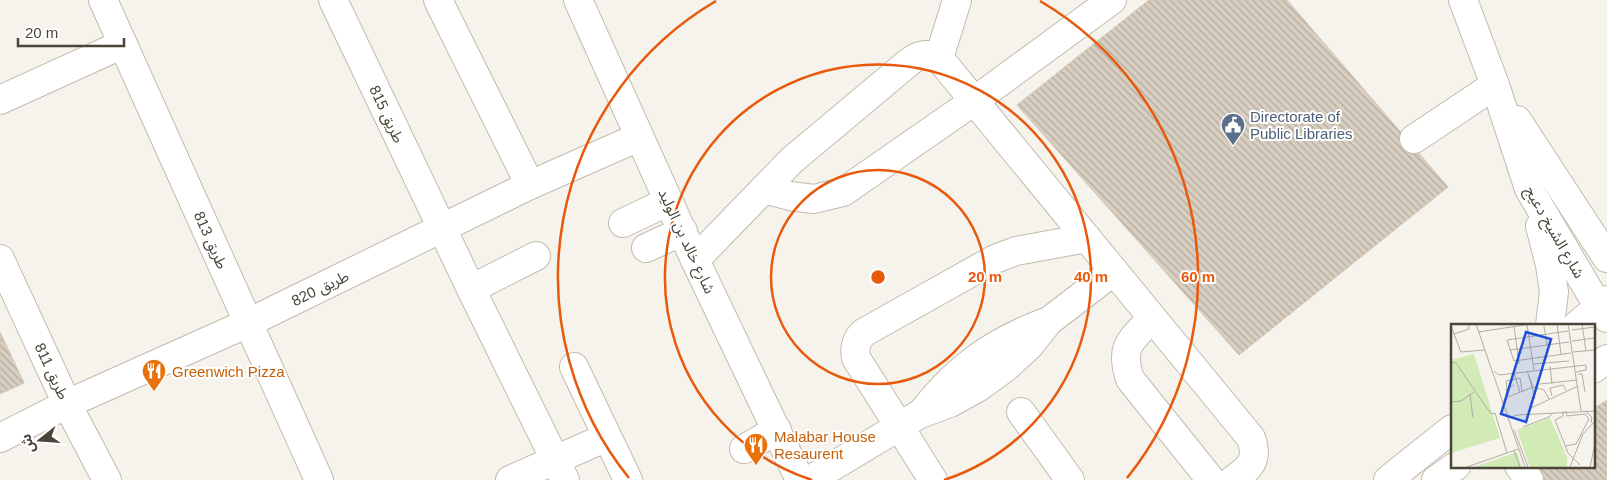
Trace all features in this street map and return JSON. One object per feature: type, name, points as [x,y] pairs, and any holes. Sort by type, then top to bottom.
[{"type":"street","name":"طريق 813","points":[[103,0],[320,480]]},
{"type":"street","name":"طريق 815","points":[[333,0],[441,228]]},
{"type":"street","points":[[438,0],[530,185]]},
{"type":"street","name":"شارع خالد بن الوليد","points":[[578,0],[695,260],[800,480]]},
{"type":"street","points":[[939,58],[957,0]]},
{"type":"street","points":[[764,189],[790,196],[814,199],[843,192],[974,101],[1112,0]]},
{"type":"street","name":"شارع الشيخ دعيج","points":[[1463,0],[1495,85],[1528,189],[1604,308]]},
{"type":"street","points":[[0,100],[123,44]]},
{"type":"street","points":[[695,260],[792,160],[908,63],[917,56],[928,54],[939,58],[1251,438],[1255,456],[1252,464],[1233,480]]},
{"type":"street","points":[[1414,139],[1495,85]]},
{"type":"street","name":"شارع الشيخ دعيج","points":[[1495,85],[1607,258]]},
{"type":"street","name":"طريق 820","points":[[0,438],[67,404],[248,323],[530,185],[639,137]]},
{"type":"street","points":[[1528,189],[1550,265],[1554,292],[1550,324]]},
{"type":"street","points":[[623,223],[669,202]]},
{"type":"street","points":[[441,228],[560,470]]},
{"type":"street","points":[[646,248],[683,231]]},
{"type":"street","points":[[933,480],[910,421],[856,358],[855,351],[858,338],[863,333],[995,259],[1016,251],[1087,238]]},
{"type":"street","points":[[470,289],[536,256]]},
{"type":"street","name":"طريق 811","points":[[0,259],[67,404],[107,480]]},
{"type":"street","points":[[810,480],[910,421],[979,387],[1005,368],[1029,346],[1049,321],[1114,271]]},
{"type":"street","points":[[1579,324],[1604,308]]},
{"type":"street","points":[[1152,318],[1128,344],[1124,362],[1130,379],[1211,480]]},
{"type":"street","points":[[1594,368],[1607,359]]},
{"type":"street","points":[[574,367],[628,480]]},
{"type":"street","points":[[1021,412],[1070,480]]},
{"type":"street","points":[[744,449],[777,430]]},
{"type":"street","points":[[1388,480],[1451,430]]},
{"type":"street","points":[[510,480],[560,470],[607,437]]},
{"type":"street","points":[[1436,480],[1453,468]]},
{"type":"street","points":[[1520,468],[1529,480]]},
{"type":"building","name":"Directorate of Public Libraries","points":[[1149,0],[1287,0],[1448,187],[1239,355],[1017,105]]},
{"type":"building","points":[[0,332],[24,383],[0,394]]},
{"type":"building","points":[[1607,400],[1607,480],[1543,480],[1534,468],[1594,468],[1594,408]]},
{"type":"place","name":"Directorate of Public Libraries","points":[[1233,146]]},
{"type":"place","name":"Greenwich Pizza","points":[[154,392]]},
{"type":"place","name":"Malabar House Resaurent","points":[[756,466]]}]
